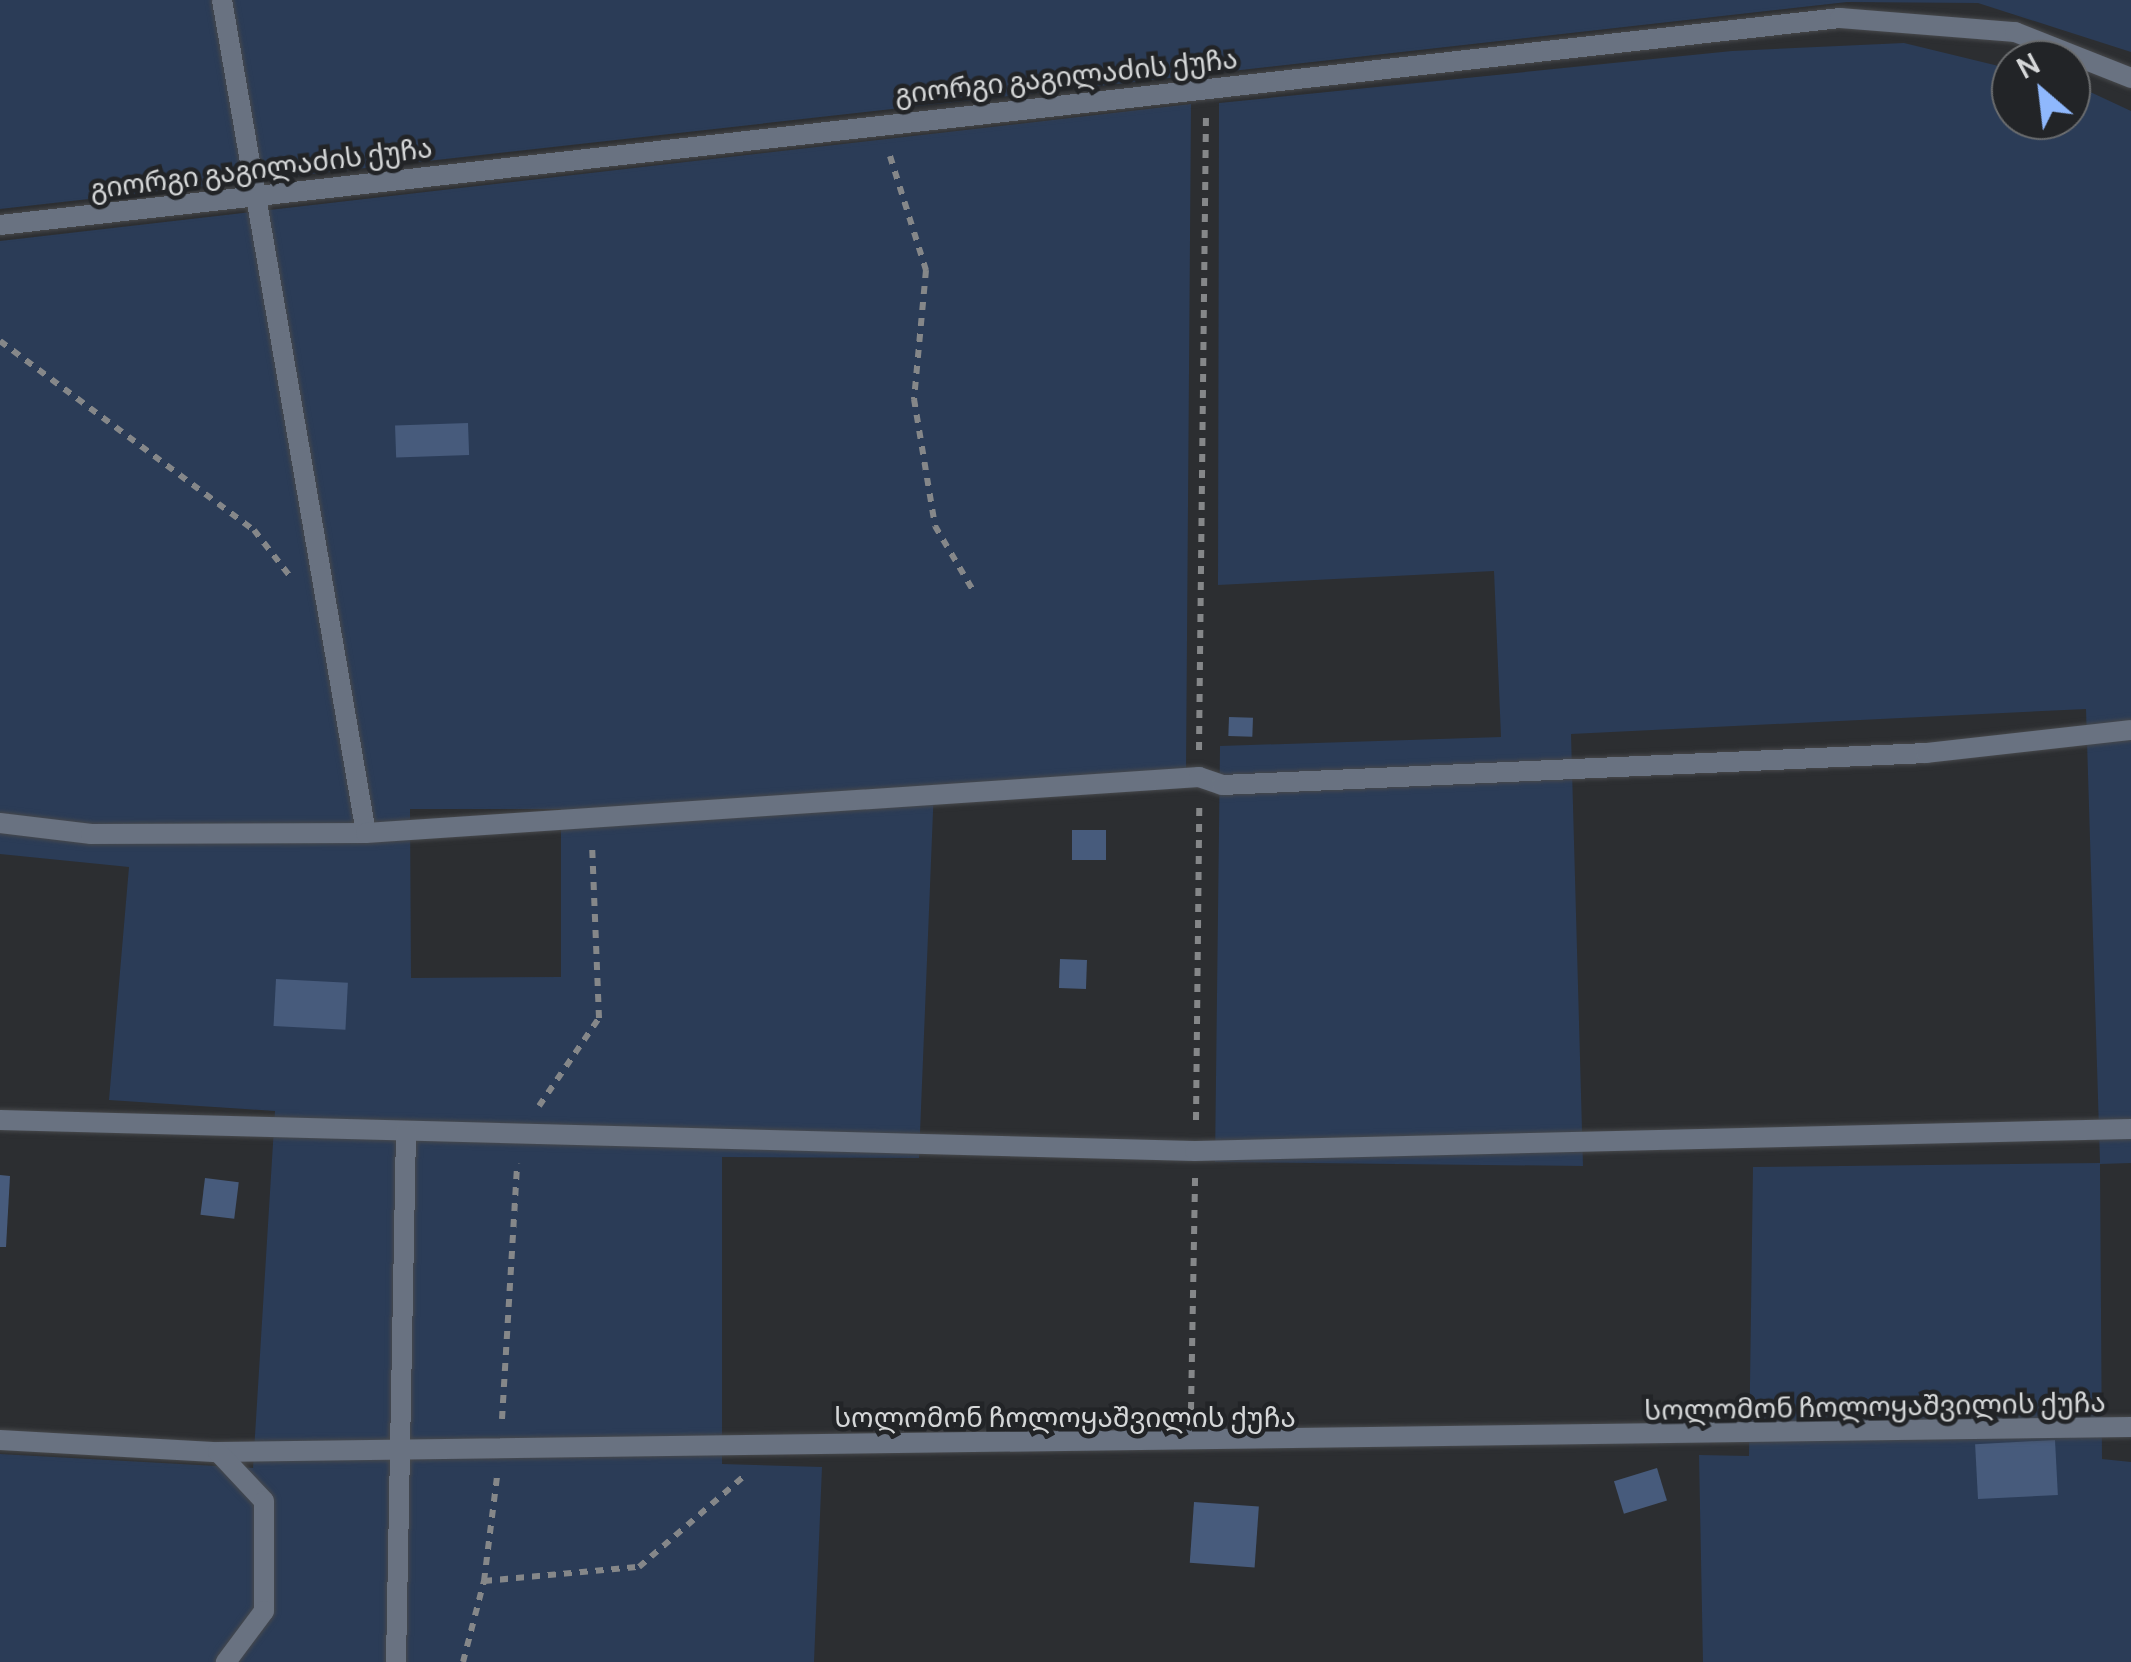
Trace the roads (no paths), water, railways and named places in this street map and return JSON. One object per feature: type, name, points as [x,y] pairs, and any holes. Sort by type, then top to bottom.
[{"type":"street","points":[[222,0],[251,196],[366,833]]},
{"type":"street","name":"გიორგი გაგილაძის ქუჩა","points":[[0,225],[1840,18],[2015,32],[2131,78]]},
{"type":"street","points":[[0,823],[91,834],[366,833],[1199,777],[1222,785],[1926,753],[2131,730]]},
{"type":"street","points":[[0,1120],[1195,1151],[2131,1129]]},
{"type":"street","points":[[396,1662],[406,1130]]},
{"type":"street","name":"სოლომონ ჩოლოყაშვილის ქუჩა","points":[[0,1440],[218,1452],[403,1445],[1191,1444],[2131,1428]]},
{"type":"street","points":[[218,1452],[264,1501],[264,1611],[226,1662]]}]
